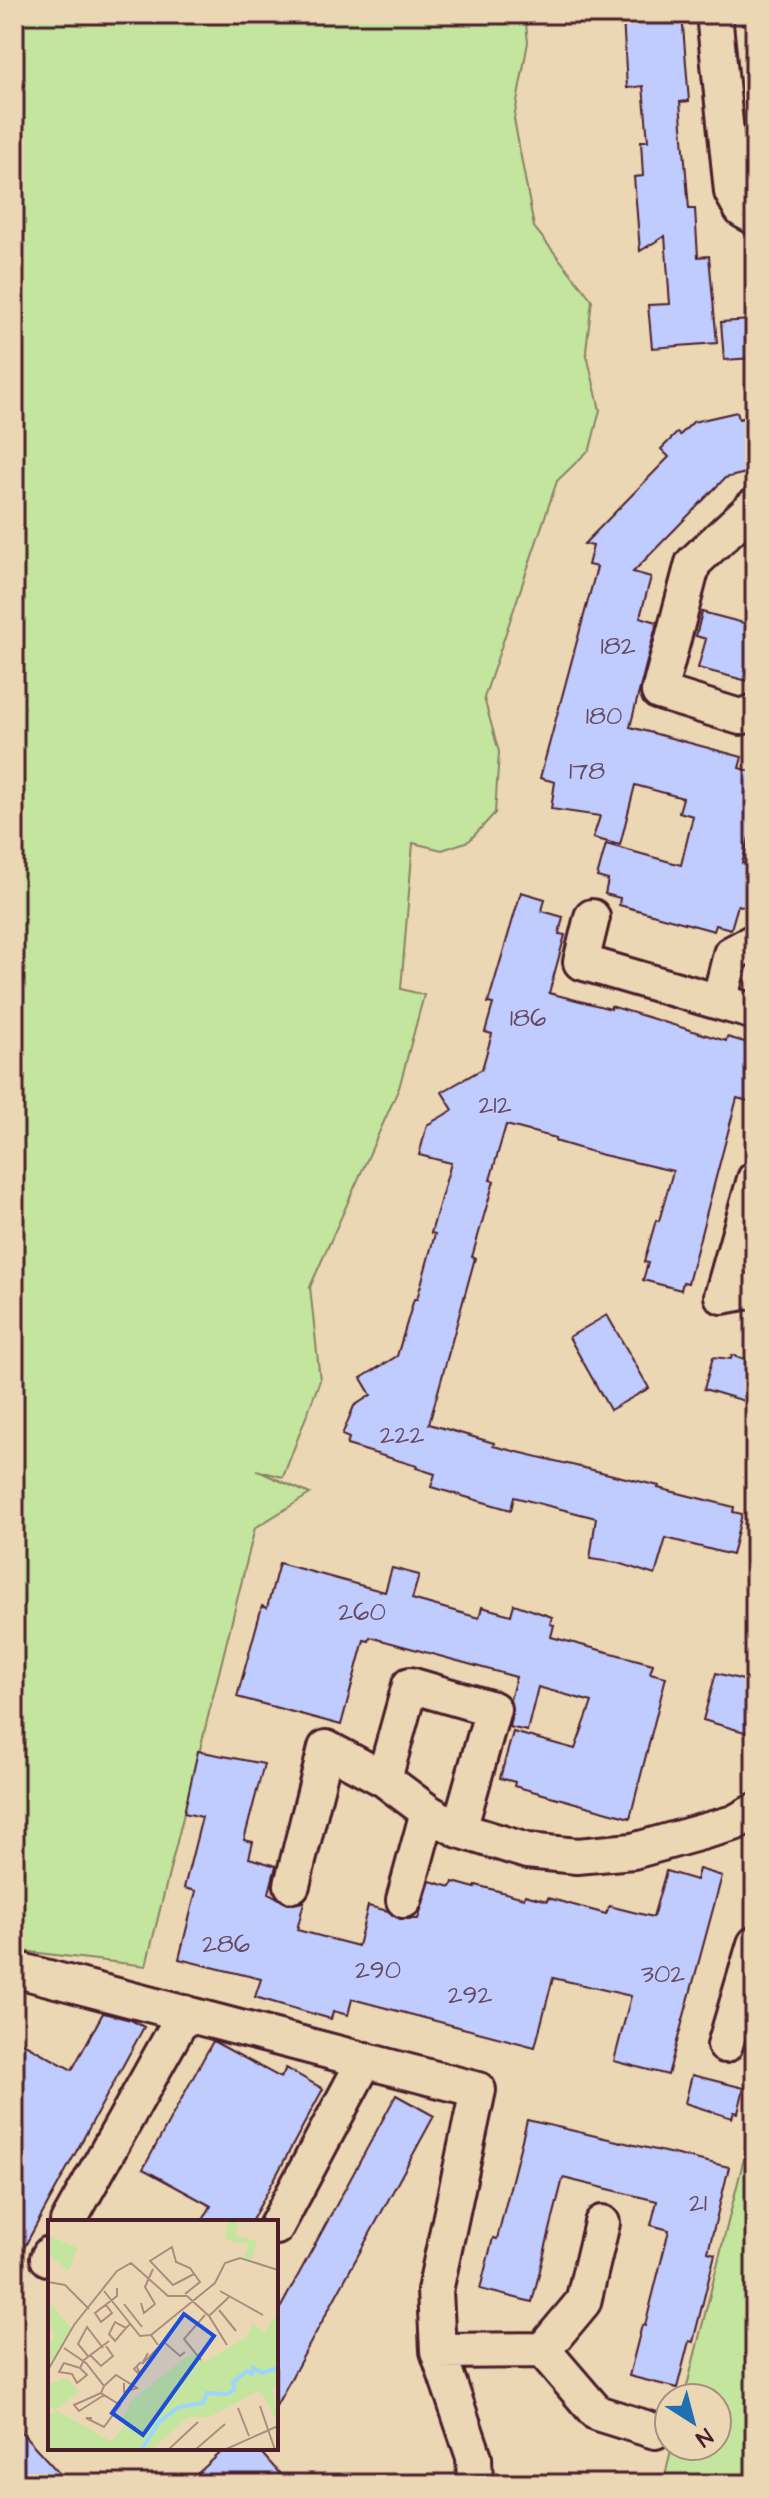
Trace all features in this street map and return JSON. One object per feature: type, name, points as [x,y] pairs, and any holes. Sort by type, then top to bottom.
[{"type":"street","points":[[714,14],[732,192],[742,210],[755,217]]},
{"type":"street","points":[[755,505],[693,563],[659,692],[740,717],[755,712]]},
{"type":"street","points":[[592,917],[581,962],[755,1012]]},
{"type":"street","points":[[719,1002],[731,954],[755,941]]},
{"type":"street","points":[[755,1179],[722,1296],[755,1290]]},
{"type":"street","points":[[384,1779],[410,1685],[493,1709],[459,1830]]},
{"type":"street","points":[[292,1885],[326,1748],[384,1779],[428,1812],[459,1830],[527,1851],[577,1856],[633,1851],[734,1823],[755,1811]]},
{"type":"street","points":[[404,1900],[428,1812]]},
{"type":"street","points":[[725,2045],[755,1944]]},
{"type":"street","points":[[14,1969],[478,2090],[435,2291],[438,2351],[474,2457],[475,2484]]},
{"type":"street","points":[[69,2220],[185,2013]]},
{"type":"street","points":[[278,2223],[365,2060]]},
{"type":"street","points":[[438,2351],[543,2350],[583,2302],[602,2223]]},
{"type":"street","points":[[543,2350],[597,2413],[653,2430]]},
{"type":"green space","points":[[14,14],[525,14],[528,42],[514,119],[534,227],[592,300],[586,351],[600,410],[590,449],[557,481],[484,698],[499,752],[495,813],[469,841],[442,850],[413,843],[401,989],[424,995],[399,1088],[310,1287],[320,1380],[283,1477],[256,1470],[310,1494],[255,1528],[146,1966],[14,1950]]},
{"type":"green space","points":[[754,2118],[755,2484],[663,2484],[668,2462],[733,2462],[733,2382],[688,2382]]},
{"type":"building","points":[[682,14],[689,101],[680,102],[689,209],[695,209],[698,257],[709,256],[717,343],[652,348],[648,305],[670,304],[665,236],[640,251],[634,177],[643,176],[641,141],[648,141],[643,86],[627,88],[623,16]]},
{"type":"building","points":[[751,320],[754,358],[724,360],[721,322]]},
{"type":"building","points":[[737,412],[739,419],[755,415],[755,471],[725,478],[633,572],[651,577],[640,617],[657,622],[630,727],[742,757],[739,768],[755,772],[755,816],[742,863],[755,867],[755,889],[750,908],[738,905],[731,929],[716,925],[714,931],[619,905],[620,898],[605,894],[608,880],[597,877],[606,844],[681,865],[693,816],[679,812],[683,798],[635,785],[620,845],[593,838],[600,816],[551,809],[555,782],[540,778],[597,567],[588,565],[593,546],[584,544],[669,457],[661,449],[677,433],[680,435],[693,422]]},
{"type":"building","points":[[702,612],[755,626],[755,683],[698,668],[706,639],[696,636]]},
{"type":"building","points":[[521,892],[545,899],[542,911],[563,917],[559,934],[565,935],[549,993],[611,1009],[611,1006],[726,1041],[727,1037],[755,1045],[755,1103],[737,1098],[688,1283],[683,1282],[681,1290],[643,1280],[648,1263],[644,1262],[673,1171],[599,1154],[555,1141],[556,1138],[506,1125],[472,1257],[475,1258],[429,1424],[494,1443],[493,1446],[734,1507],[733,1512],[742,1514],[732,1555],[666,1538],[655,1575],[618,1563],[590,1559],[596,1518],[514,1497],[511,1510],[431,1487],[435,1474],[347,1445],[349,1438],[342,1435],[354,1406],[371,1395],[361,1378],[397,1356],[414,1299],[417,1299],[435,1234],[431,1233],[451,1163],[419,1155],[427,1125],[453,1110],[442,1092],[482,1069],[492,1034],[485,1032],[493,1004],[488,1003]]},
{"type":"building","points":[[607,1315],[649,1388],[610,1410],[569,1337]]},
{"type":"building","points":[[732,1355],[755,1362],[755,1404],[704,1389],[713,1357],[731,1359]]},
{"type":"building","points":[[279,1563],[385,1592],[392,1568],[419,1575],[412,1599],[479,1618],[482,1607],[511,1615],[514,1604],[552,1617],[551,1637],[653,1664],[650,1673],[666,1677],[630,1818],[514,1786],[515,1782],[500,1778],[513,1732],[575,1749],[592,1702],[538,1687],[527,1731],[509,1727],[512,1714],[510,1700],[516,1677],[370,1637],[369,1641],[364,1640],[341,1725],[237,1697],[262,1606],[267,1608]]},
{"type":"building","points":[[716,1673],[755,1683],[755,1735],[703,1720]]},
{"type":"building","points":[[198,1751],[264,1764],[244,1840],[253,1842],[249,1858],[276,1866],[269,1893],[288,1904],[304,1902],[297,1930],[358,1946],[368,1906],[388,1911],[400,1919],[418,1919],[430,1881],[451,1887],[453,1882],[475,1888],[476,1885],[524,1898],[525,1895],[547,1901],[548,1898],[606,1914],[609,1906],[653,1917],[666,1871],[696,1880],[699,1869],[722,1876],[668,2075],[614,2061],[631,1996],[553,1978],[535,2047],[352,1999],[348,2015],[333,2011],[331,2019],[255,1997],[261,1979],[179,1959],[196,1891],[184,1888],[202,1817],[184,1813]]},
{"type":"building","points":[[103,2013],[131,2020],[144,2027],[14,2266],[14,2038],[72,2070]]},
{"type":"building","points":[[213,2041],[281,2078],[286,2068],[323,2089],[252,2220],[203,2220],[211,2206],[143,2169]]},
{"type":"building","points":[[692,2075],[744,2088],[738,2113],[734,2112],[732,2118],[685,2103]]},
{"type":"building","points":[[396,2095],[434,2116],[278,2402],[278,2312]]},
{"type":"building","points":[[527,2120],[729,2167],[708,2252],[715,2254],[693,2342],[689,2341],[679,2382],[653,2382],[629,2376],[669,2230],[651,2225],[657,2201],[563,2178],[532,2302],[480,2289],[493,2238],[497,2239]]},
{"type":"building","points":[[14,2424],[69,2484],[14,2484]]},
{"type":"building","points":[[224,2450],[259,2450],[289,2484],[186,2484]]}]
